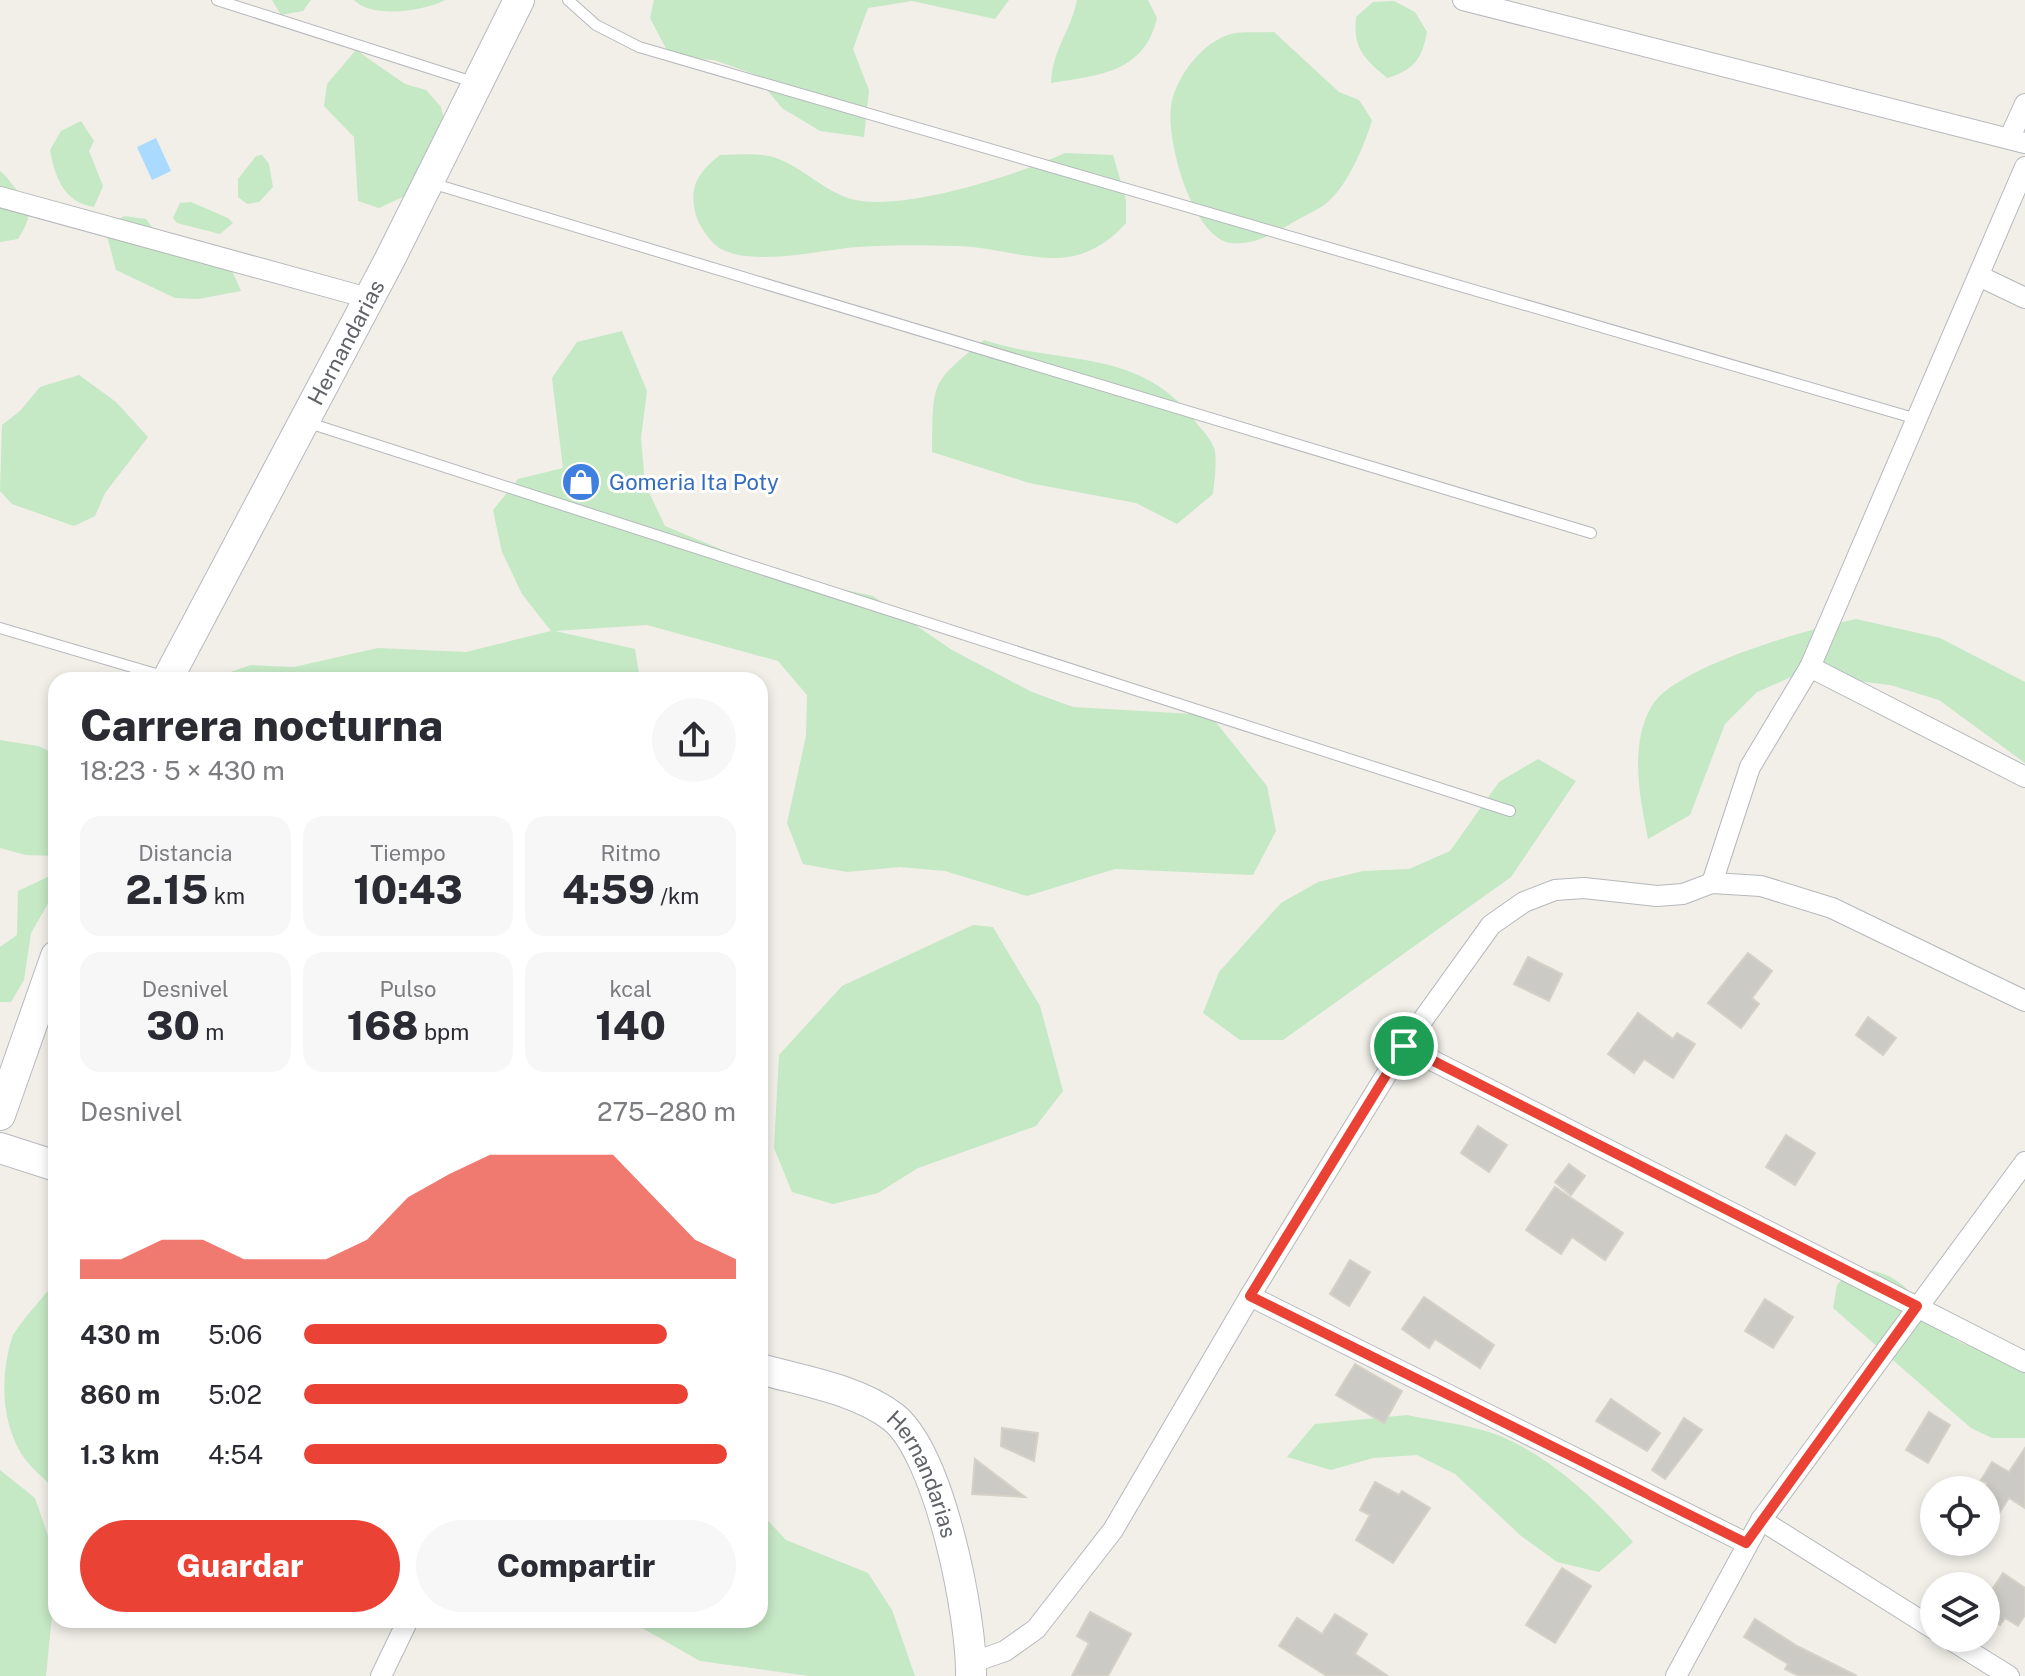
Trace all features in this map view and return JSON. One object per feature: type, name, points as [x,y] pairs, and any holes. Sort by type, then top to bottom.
[{"type":"street","name":"Hernandarias","points":[[171,672],[429,182],[519,0]]},
{"type":"street","points":[[1463,0],[2017,140],[2025,104]]},
{"type":"street","points":[[1712,883],[1750,767],[1810,667],[2025,167]]},
{"type":"street","points":[[0,197],[368,298]]},
{"type":"street","points":[[1979,276],[2025,298]]},
{"type":"street","points":[[1810,667],[2025,777]]},
{"type":"street","points":[[971,1669],[1005,1651],[1036,1629],[1113,1530],[1250,1296],[1404,1046],[1491,925],[1524,902],[1555,890],[1584,888],[1657,896],[1683,894],[1712,883],[1761,886],[1798,896],[2025,1001]]},
{"type":"street","points":[[0,1115],[48,979]]},
{"type":"street","points":[[1404,1046],[2025,1362]]},
{"type":"street","points":[[0,1148],[48,1163]]},
{"type":"street","points":[[1676,1676],[1761,1520],[2025,1162]]},
{"type":"street","points":[[1250,1296],[1746,1543]]},
{"type":"street","name":"Hernandarias","points":[[768,1371],[869,1403],[892,1416],[910,1435],[925,1463],[965,1598],[971,1669]]},
{"type":"street","points":[[1761,1520],[1920,1620]]},
{"type":"street","points":[[381,1676],[404,1628]]},
{"type":"street","points":[[1970,1652],[2009,1676]]},
{"type":"lane","points":[[217,0],[478,84]]},
{"type":"lane","points":[[568,0],[596,25],[639,47],[1917,419]]},
{"type":"lane","points":[[429,182],[1591,533]]},
{"type":"lane","points":[[303,421],[1510,811]]},
{"type":"lane","points":[[0,628],[144,672]]},
{"type":"green space","points":[[272,0],[311,0],[303,11],[281,15]]},
{"type":"green space","points":[[354,0],[445,0],[412,10],[385,11],[373,10]]},
{"type":"green space","points":[[654,0],[1009,0],[995,19],[912,1],[868,8],[853,49],[869,90],[864,137],[820,131],[782,108],[754,74],[714,60],[671,58],[650,18]]},
{"type":"green space","points":[[1077,0],[1148,0],[1157,18],[1151,36],[1130,61],[1102,73],[1051,83],[1058,50]]},
{"type":"green space","points":[[1394,1],[1415,12],[1427,32],[1415,62],[1387,78],[1372,65],[1358,45],[1356,17],[1373,2]]},
{"type":"green space","points":[[1274,32],[1339,92],[1359,100],[1372,120],[1350,173],[1327,203],[1266,237],[1231,243],[1217,237],[1204,224],[1184,185],[1173,141],[1171,106],[1184,73],[1210,45],[1231,34]]},
{"type":"green space","points":[[356,50],[405,84],[426,90],[441,107],[446,128],[420,189],[379,208],[358,201],[354,137],[324,106],[327,84]]},
{"type":"green space","points":[[81,121],[94,141],[89,151],[103,186],[94,207],[68,194],[58,179],[50,150],[61,131]]},
{"type":"green space","points":[[1065,153],[1113,155],[1126,200],[1126,223],[1119,230],[1096,248],[1068,257],[1032,257],[968,247],[918,245],[857,247],[789,256],[753,257],[737,255],[718,247],[696,216],[695,186],[707,167],[720,155],[751,154],[780,159],[840,195],[873,202],[899,201],[959,190]]},
{"type":"green space","points":[[262,155],[269,164],[273,187],[259,202],[247,204],[238,197],[238,179],[256,156]]},
{"type":"green space","points":[[0,171],[23,197],[28,215],[18,239],[0,242]]},
{"type":"green space","points":[[191,202],[233,223],[220,234],[177,223],[173,218],[180,203]]},
{"type":"green space","points":[[124,216],[146,219],[160,238],[179,249],[199,240],[207,245],[225,261],[241,291],[198,299],[175,298],[116,270],[105,228]]},
{"type":"green space","points":[[622,331],[647,391],[641,438],[645,484],[665,526],[790,578],[873,596],[952,650],[1032,692],[1073,707],[1210,715],[1267,786],[1276,831],[1253,875],[1115,869],[1027,896],[945,871],[900,867],[847,872],[803,864],[787,823],[806,736],[807,695],[778,661],[647,625],[555,631],[635,649],[639,672],[230,672],[251,665],[294,667],[378,648],[466,652],[551,631],[522,594],[502,552],[493,510],[518,479],[563,468],[552,378],[577,342]]},
{"type":"green space","points":[[984,340],[1098,362],[1150,381],[1173,397],[1212,443],[1216,462],[1213,494],[1177,524],[1136,503],[1029,483],[932,452],[933,411],[938,387],[943,377]]},
{"type":"green space","points":[[79,375],[116,402],[148,437],[105,493],[95,516],[74,526],[12,504],[0,491],[2,425],[20,411],[40,387]]},
{"type":"green space","points":[[1856,619],[1940,638],[2025,682],[2025,763],[1939,700],[1890,685],[1798,674],[1757,692],[1725,724],[1690,815],[1648,839],[1638,756],[1644,722],[1651,707],[1665,692],[1686,677],[1745,651]]},
{"type":"green space","points":[[0,740],[38,746],[48,750],[48,856],[26,855],[0,848]]},
{"type":"green space","points":[[1538,759],[1576,781],[1511,877],[1283,1040],[1240,1040],[1203,1013],[1219,972],[1281,903],[1318,882],[1363,871],[1409,869],[1450,851],[1499,782]]},
{"type":"green space","points":[[48,877],[48,904],[31,933],[24,980],[11,1002],[0,1002],[0,947],[17,935],[18,891]]},
{"type":"green space","points":[[973,925],[993,927],[1040,1006],[1063,1091],[1036,1126],[918,1168],[878,1193],[833,1204],[792,1192],[774,1148],[779,1055],[842,986]]},
{"type":"green space","points":[[1852,1268],[1872,1271],[1899,1282],[1936,1323],[1966,1345],[2025,1360],[2025,1438],[1992,1438],[1971,1428],[1833,1308],[1837,1285]]},
{"type":"green space","points":[[48,1290],[48,1482],[28,1463],[17,1445],[5,1398],[6,1365],[13,1335]]},
{"type":"green space","points":[[1407,1415],[1482,1430],[1532,1452],[1587,1494],[1633,1542],[1599,1572],[1557,1562],[1520,1535],[1455,1474],[1417,1455],[1373,1458],[1331,1470],[1287,1457],[1315,1424]]},
{"type":"green space","points":[[0,1470],[35,1498],[48,1536],[48,1628],[51,1628],[46,1676],[0,1676]]},
{"type":"green space","points":[[768,1521],[786,1540],[868,1573],[892,1610],[915,1676],[809,1676],[700,1661],[642,1628],[768,1628]]},
{"type":"water","points":[[156,138],[171,171],[152,180],[137,147]]},
{"type":"building","points":[[1748,953],[1772,971],[1752,998],[1759,1004],[1741,1028],[1708,1003]]},
{"type":"building","points":[[1528,957],[1562,974],[1549,1001],[1514,984]]},
{"type":"building","points":[[1638,1013],[1673,1039],[1677,1033],[1695,1044],[1673,1078],[1644,1059],[1634,1073],[1608,1054]]},
{"type":"building","points":[[1868,1017],[1896,1038],[1883,1055],[1856,1035]]},
{"type":"building","points":[[1478,1126],[1507,1145],[1489,1172],[1461,1153]]},
{"type":"building","points":[[1786,1135],[1815,1153],[1795,1185],[1766,1167]]},
{"type":"building","points":[[1569,1164],[1585,1176],[1571,1195],[1555,1182]]},
{"type":"building","points":[[1555,1187],[1623,1233],[1605,1260],[1572,1237],[1561,1254],[1526,1230]]},
{"type":"building","points":[[1350,1260],[1370,1272],[1349,1306],[1330,1294]]},
{"type":"building","points":[[1424,1297],[1494,1345],[1480,1368],[1435,1339],[1429,1348],[1402,1329]]},
{"type":"building","points":[[1765,1299],[1793,1317],[1773,1348],[1745,1331]]},
{"type":"building","points":[[1355,1364],[1402,1391],[1384,1423],[1336,1395]]},
{"type":"building","points":[[1611,1399],[1660,1433],[1647,1451],[1596,1421]]},
{"type":"building","points":[[1929,1412],[1950,1425],[1928,1463],[1906,1450]]},
{"type":"building","points":[[1684,1418],[1702,1430],[1665,1479],[1652,1470]]},
{"type":"building","points":[[1002,1428],[1038,1433],[1034,1461],[1001,1446]]},
{"type":"building","points":[[2025,1448],[2025,1508],[2009,1498],[2000,1512],[2000,1476],[1983,1476],[1992,1462],[2009,1472]]},
{"type":"building","points":[[975,1459],[1025,1497],[972,1494]]},
{"type":"building","points":[[1375,1482],[1399,1495],[1402,1491],[1430,1508],[1393,1563],[1356,1540],[1370,1515],[1360,1510]]},
{"type":"building","points":[[1562,1568],[1591,1586],[1555,1643],[1526,1625]]},
{"type":"building","points":[[2003,1573],[2025,1588],[2025,1615],[2018,1626],[2005,1618],[2000,1625],[2000,1578]]},
{"type":"building","points":[[1090,1612],[1131,1634],[1108,1676],[1072,1676],[1089,1643],[1077,1636]]},
{"type":"building","points":[[1335,1614],[1367,1634],[1355,1654],[1388,1676],[1327,1676],[1279,1646],[1297,1618],[1322,1634]]},
{"type":"building","points":[[1755,1619],[1797,1646],[1857,1676],[1799,1676],[1785,1669],[1788,1664],[1744,1637]]},
{"type":"place","name":"Gomeria Ita Poty","points":[[581,482]]},
{"type":"route","points":[[1404,1046],[1917,1306],[1746,1543],[1250,1296],[1404,1046]]}]
